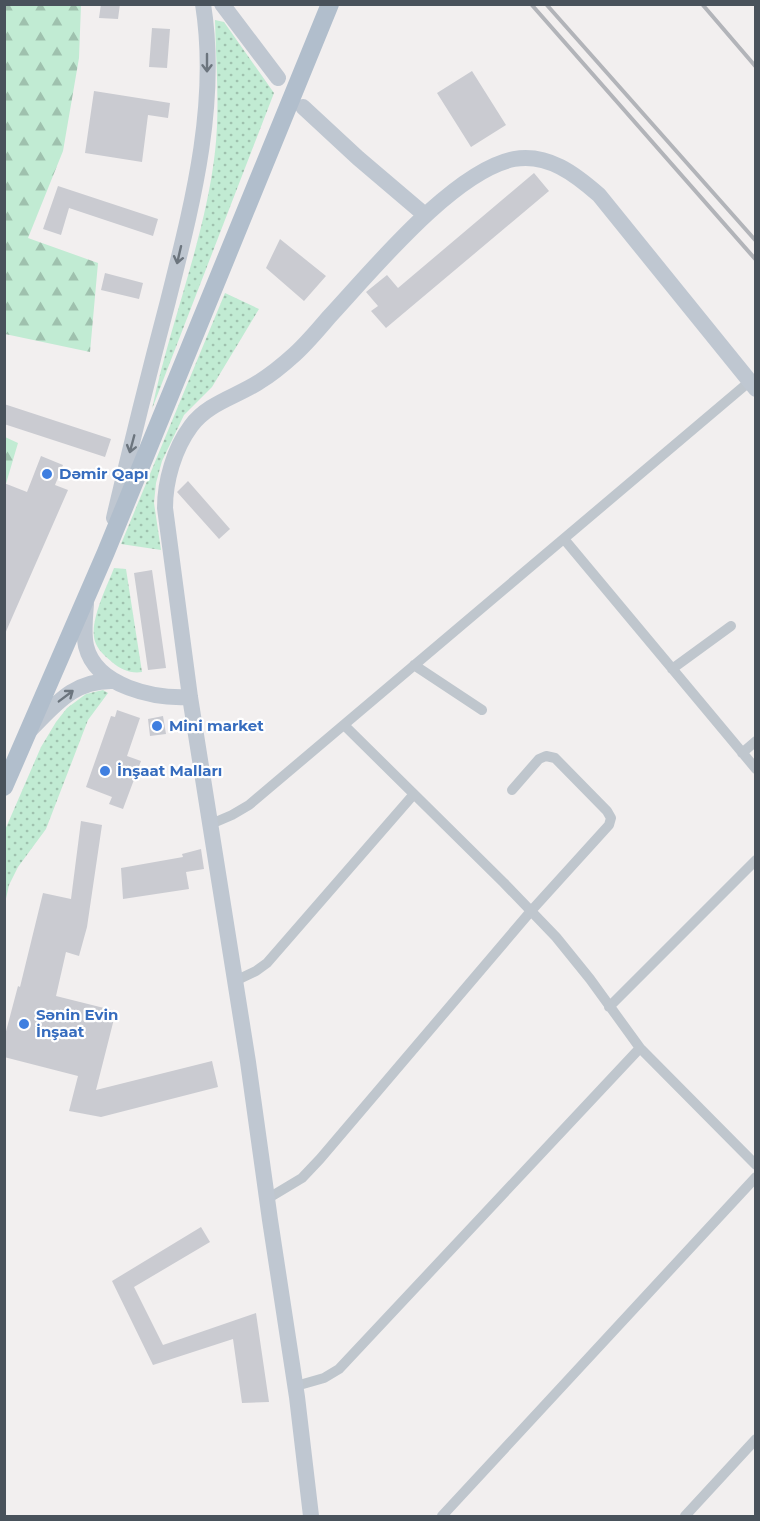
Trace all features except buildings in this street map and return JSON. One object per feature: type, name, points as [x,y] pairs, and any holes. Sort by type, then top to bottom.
[{"type":"main road","points":[[106,552],[192,201],[201,147],[207,88],[207,47],[202,4]]},
{"type":"main road","points":[[222,4],[278,78]]},
{"type":"main road","points":[[4,787],[106,552],[330,4]]},
{"type":"main road","points":[[303,107],[358,159],[425,214]]},
{"type":"main road","points":[[311,1516],[296,1386],[248,1062],[190,698],[165,508],[165,489],[169,474],[184,438],[202,414],[258,383],[297,352],[425,214],[486,170],[513,159],[531,159],[556,164],[576,175],[599,195],[752,385]]},
{"type":"main road","points":[[87,597],[84,628],[86,646],[99,670],[113,681],[152,695],[190,698]]},
{"type":"main road","points":[[29,731],[64,696],[79,687],[98,681],[113,681]]},
{"type":"street","points":[[211,824],[249,805],[564,539],[752,385]]},
{"type":"street","points":[[564,539],[756,770]]},
{"type":"street","points":[[672,669],[731,626]]},
{"type":"street","points":[[414,665],[482,710]]},
{"type":"street","points":[[344,725],[531,910],[583,970],[640,1048],[756,1166]]},
{"type":"street","points":[[742,753],[756,741]]},
{"type":"street","points":[[267,1199],[302,1178],[320,1159],[531,910],[609,825],[611,818],[608,811],[555,758],[546,756],[539,759],[512,790]]},
{"type":"street","points":[[235,981],[267,963],[414,794]]},
{"type":"street","points":[[609,1007],[756,860]]},
{"type":"street","points":[[296,1386],[324,1378],[339,1369],[640,1048]]},
{"type":"street","points":[[442,1516],[756,1177]]},
{"type":"street","points":[[685,1516],[756,1439]]},
{"type":"green space","points":[[5,4],[81,5],[79,58],[63,151],[28,238],[98,263],[90,352],[5,334]]},
{"type":"green space","points":[[215,20],[224,22],[274,93],[152,409],[210,184],[217,119]]},
{"type":"green space","points":[[225,293],[259,309],[212,387],[184,415],[162,461],[154,503],[161,550],[121,544]]},
{"type":"green space","points":[[5,437],[18,443],[5,487]]},
{"type":"green space","points":[[114,568],[126,569],[142,672],[130,672],[119,667],[103,654],[96,644],[94,627],[96,617]]},
{"type":"green space","points":[[103,690],[108,693],[88,720],[46,829],[18,867],[9,885],[5,903],[5,830],[41,747],[67,708],[86,694]]},
{"type":"railway","points":[[531,4],[756,260]]},
{"type":"railway","points":[[546,4],[756,241]]},
{"type":"railway","points":[[702,4],[756,67]]},
{"type":"place","name":"Dəmir Qapı","points":[[47,474]]},
{"type":"place","name":"Mini market","points":[[157,726]]},
{"type":"place","name":"İnşaat Malları","points":[[105,771]]},
{"type":"place","name":"Sənin Evin İnşaat","points":[[24,1024]]}]
